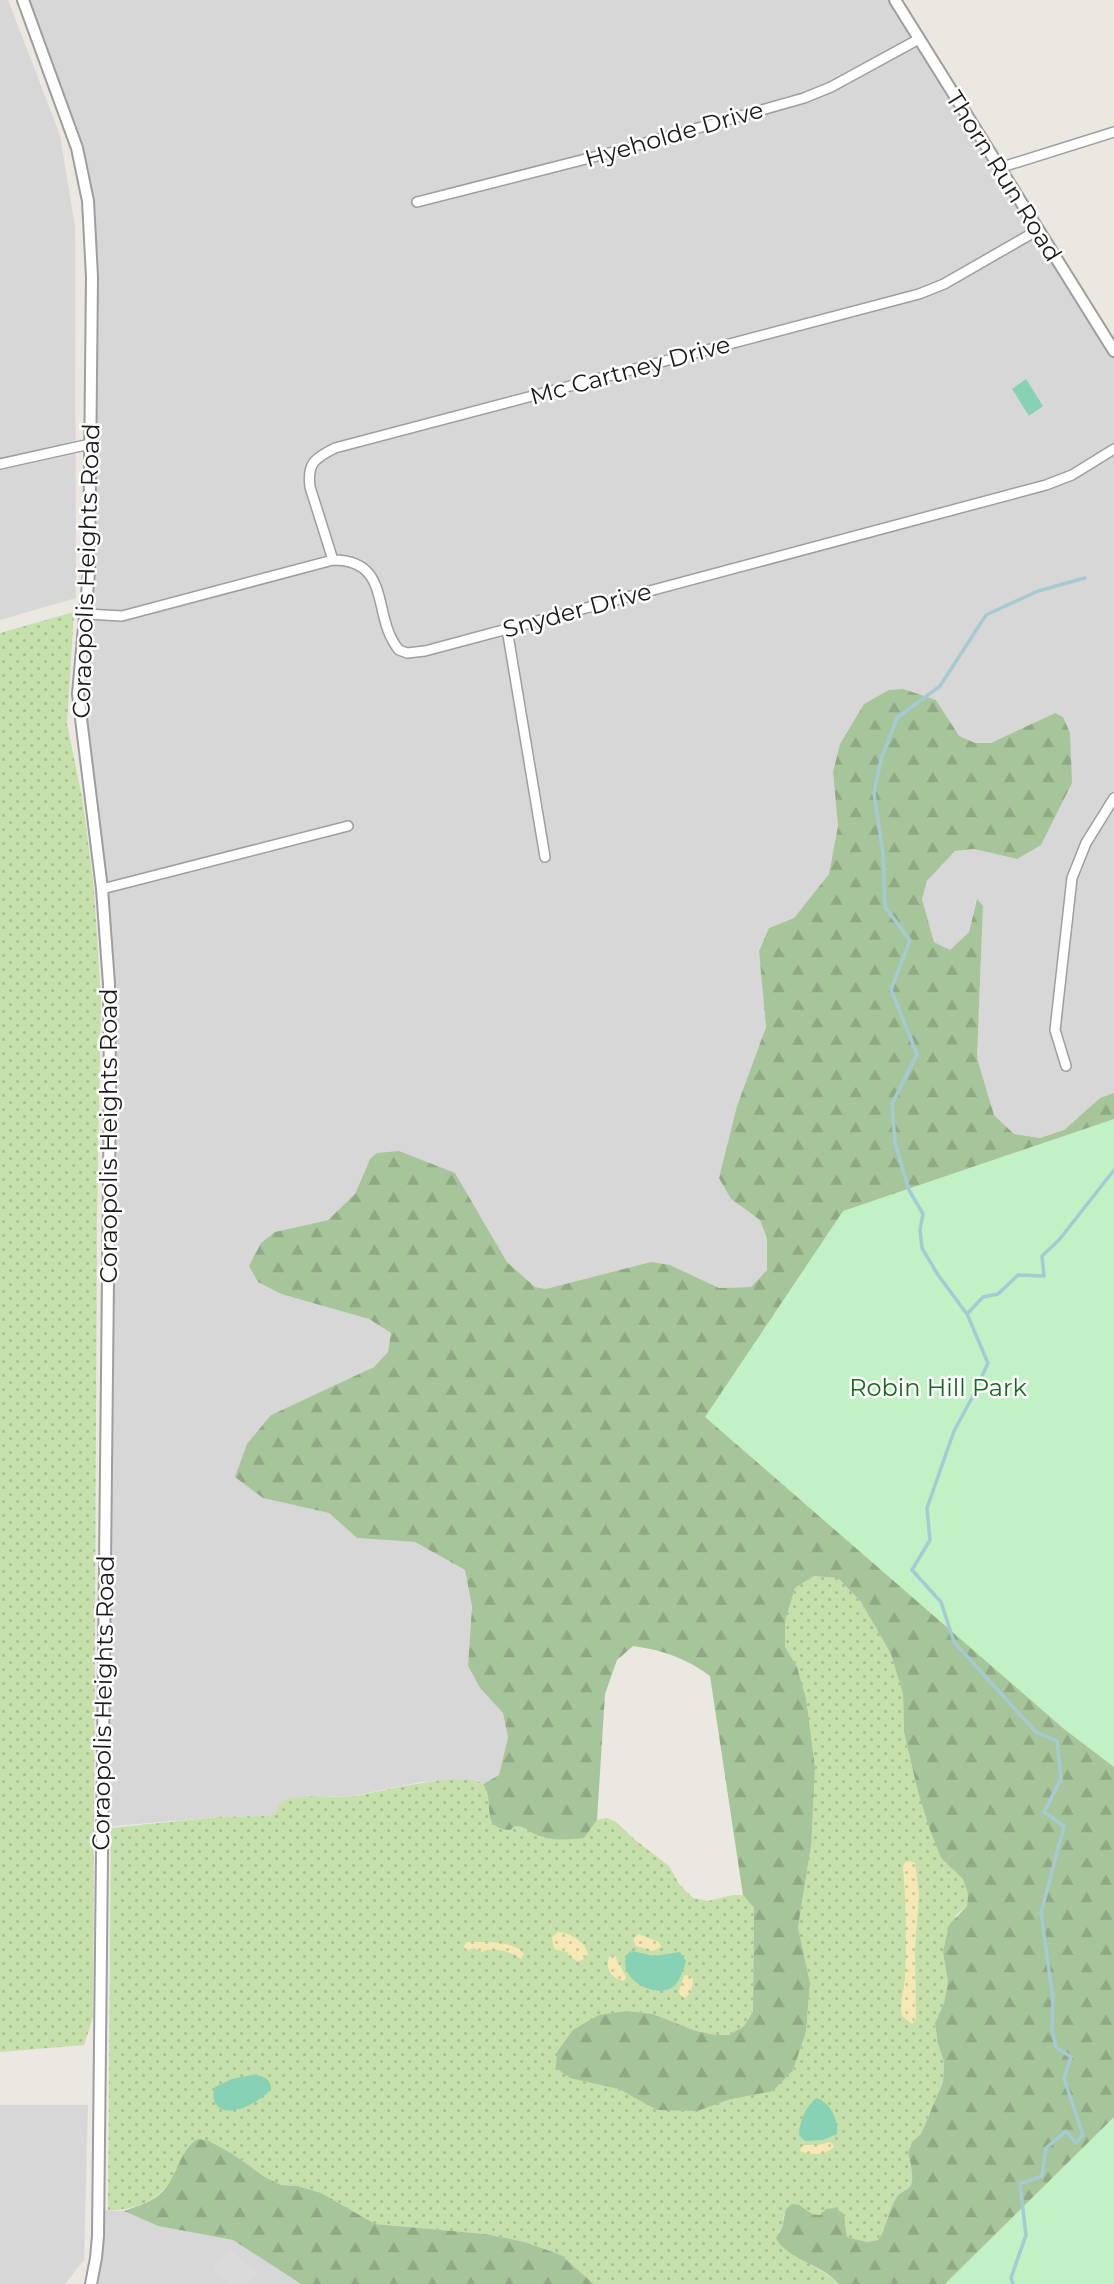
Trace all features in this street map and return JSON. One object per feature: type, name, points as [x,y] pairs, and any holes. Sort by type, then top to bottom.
[{"type":"street","name":"Coraopolis Heights Road","points":[[23,0],[77,148],[86,186],[92,277],[89,572],[78,694],[102,889],[109,984],[110,1098],[98,2236],[91,2284]]},
{"type":"street","name":"Thorn Run Road","points":[[895,0],[1114,351]]},
{"type":"street","name":"Hyeholde Drive","points":[[417,202],[617,151],[804,98],[831,87],[919,39]]},
{"type":"street","points":[[999,168],[1114,132]]},
{"type":"street","name":"Mc Cartney Drive","points":[[333,560],[310,487],[309,475],[310,465],[335,448],[919,294],[944,284],[1038,230]]},
{"type":"street","points":[[0,464],[90,444]]},
{"type":"street","name":"Snyder Drive","points":[[333,560],[355,563],[369,572],[389,635],[399,650],[407,653],[425,651],[1046,485],[1072,475],[1114,449]]},
{"type":"street","points":[[86,614],[114,617],[137,612],[333,560]]},
{"type":"street","points":[[507,629],[545,857]]},
{"type":"street","points":[[1066,1066],[1055,1030],[1072,878],[1086,843],[1114,798]]},
{"type":"street","points":[[102,889],[348,826]]},
{"type":"shaded area","points":[[0,0],[8,0],[60,135],[75,227],[76,598],[0,620]]},
{"type":"shaded area","points":[[23,0],[895,0],[1114,351],[1114,1093],[1100,1098],[1064,1130],[1040,1138],[1014,1134],[994,1115],[977,1058],[983,906],[976,900],[969,932],[950,950],[934,942],[922,899],[927,881],[955,851],[973,849],[1017,859],[1055,713],[991,743],[975,743],[959,737],[936,700],[833,772],[838,826],[829,874],[794,918],[769,928],[759,951],[766,1027],[737,1106],[731,1199],[760,1220],[767,1239],[767,1270],[751,1287],[719,1288],[670,1265],[546,1289],[535,1287],[507,1262],[455,1173],[370,1159],[355,1194],[328,1220],[275,1232],[258,1282],[281,1294],[369,1319],[391,1333],[388,1352],[374,1367],[271,1415],[263,1498],[329,1513],[357,1538],[415,1542],[465,1570],[472,1607],[468,1666],[480,1688],[503,1713],[508,1737],[499,1775],[483,1784],[472,1780],[421,1782],[348,1797],[321,1796],[286,1800],[275,1814],[268,1816],[218,1817],[102,1827],[109,984],[81,725],[89,572],[86,186]]},
{"type":"shaded area","points":[[0,2105],[88,2105],[84,2260],[65,2284],[0,2284]]},
{"type":"shaded area","points":[[99,2210],[124,2211],[158,2226],[233,2240],[301,2284],[91,2284]]},
{"type":"shaded area","points":[[231,2249],[257,2274],[247,2284],[229,2284],[212,2268]]},
{"type":"green space","points":[[1026,379],[1043,406],[1029,416],[1012,389]]},
{"type":"green space","points":[[74,612],[67,724],[83,802],[94,889],[101,999],[97,1223],[93,2017],[84,2045],[0,2052],[0,633]]},
{"type":"green space","points":[[903,689],[936,700],[959,736],[975,743],[991,743],[1055,713],[1063,717],[1070,733],[1072,783],[1041,845],[1017,859],[974,849],[955,851],[927,881],[922,899],[934,942],[950,950],[969,932],[977,899],[983,906],[977,1058],[994,1115],[1014,1134],[1040,1138],[1064,1130],[1100,1098],[1114,1093],[1114,2284],[839,2284],[824,2271],[789,2252],[776,2238],[782,2228],[786,2209],[792,2204],[799,2205],[814,2215],[835,2208],[844,2214],[847,2237],[867,2242],[878,2240],[894,2202],[910,2187],[912,2174],[908,2152],[912,2142],[921,2134],[943,2082],[944,2062],[935,2023],[944,2003],[948,1983],[943,1952],[949,1925],[967,1906],[968,1894],[963,1879],[941,1858],[917,1788],[904,1732],[903,1694],[891,1654],[861,1602],[838,1578],[814,1576],[795,1588],[785,1621],[785,1647],[797,1667],[806,1699],[815,1768],[811,1846],[798,1927],[810,1983],[806,2032],[793,2070],[773,2091],[731,2099],[697,2111],[657,2110],[619,2089],[570,2078],[556,2068],[557,2052],[573,2030],[599,2015],[627,2011],[653,2014],[696,2031],[729,2035],[744,2026],[753,2011],[754,1908],[743,1895],[710,1676],[673,1656],[633,1646],[617,1660],[605,1694],[597,1820],[584,1838],[552,1839],[538,1836],[519,1826],[510,1830],[500,1828],[491,1819],[487,1790],[483,1784],[499,1775],[508,1737],[503,1713],[480,1688],[468,1666],[472,1607],[465,1570],[415,1542],[357,1538],[329,1513],[263,1498],[235,1477],[247,1444],[271,1415],[374,1367],[388,1352],[391,1333],[369,1319],[281,1294],[258,1282],[249,1266],[261,1243],[275,1232],[328,1220],[355,1194],[370,1159],[377,1153],[399,1151],[455,1173],[507,1262],[535,1287],[546,1289],[651,1262],[670,1265],[719,1288],[751,1287],[767,1270],[767,1239],[760,1220],[731,1199],[719,1178],[737,1106],[766,1027],[759,951],[769,928],[794,918],[829,874],[838,826],[833,772],[840,744],[864,704],[889,690]]},
{"type":"green space","name":"Robin Hill Park","points":[[1114,1119],[1114,1767],[1064,1729],[705,1417],[843,1211]]},
{"type":"green space","points":[[814,1576],[838,1578],[861,1602],[891,1654],[903,1694],[904,1732],[917,1788],[941,1858],[963,1878],[968,1894],[967,1906],[956,1915],[943,1952],[948,1983],[944,2003],[935,2023],[944,2062],[943,2082],[921,2134],[912,2142],[908,2152],[912,2173],[910,2187],[896,2199],[878,2240],[867,2242],[847,2237],[846,2224],[820,2215],[814,2216],[807,2210],[784,2215],[782,2228],[778,2233],[799,2257],[839,2284],[594,2284],[561,2255],[525,2242],[485,2234],[375,2224],[297,2186],[281,2185],[234,2155],[198,2139],[188,2149],[165,2189],[139,2205],[108,2210],[111,1828],[218,1817],[268,1816],[275,1814],[281,1802],[289,1799],[306,1796],[348,1797],[457,1779],[472,1780],[486,1787],[489,1815],[515,1826],[525,1826],[540,1837],[584,1838],[597,1820],[607,1818],[616,1822],[669,1866],[679,1884],[693,1898],[708,1901],[743,1895],[754,1908],[753,2010],[744,2026],[729,2035],[696,2031],[653,2014],[627,2011],[602,2084],[619,2089],[658,2110],[723,2102],[793,2070],[806,2032],[810,1983],[798,1927],[811,1846],[797,1667],[785,1647],[785,1621],[795,1588]]},
{"type":"green space","points":[[632,1951],[654,1956],[680,1952],[686,1961],[682,1974],[674,1986],[666,1990],[657,1991],[639,1984],[632,1978],[625,1962],[628,1953]]},
{"type":"green space","points":[[252,2075],[268,2080],[271,2089],[267,2094],[253,2104],[236,2110],[221,2109],[216,2104],[213,2096],[215,2087],[232,2079]]},
{"type":"green space","points":[[816,2098],[825,2103],[832,2112],[837,2123],[837,2134],[823,2140],[805,2141],[799,2135],[800,2125],[806,2110]]},
{"type":"green space","points":[[1114,2117],[1114,2284],[945,2284]]},
{"type":"green space","points":[[198,2139],[209,2141],[281,2185],[297,2186],[321,2193],[375,2224],[485,2234],[525,2242],[561,2255],[594,2284],[301,2284],[233,2240],[158,2226],[124,2211],[146,2203],[160,2194],[169,2184],[187,2149]]},
{"type":"sand","points":[[905,1862],[915,1863],[919,1893],[915,1948],[916,2020],[912,2024],[902,2016],[901,2006],[906,1951],[903,1867]]},
{"type":"sand","points":[[558,1932],[572,1936],[580,1942],[588,1954],[585,1958],[577,1961],[567,1952],[554,1949],[552,1937]]},
{"type":"sand","points":[[638,1934],[659,1942],[661,1947],[653,1951],[636,1946],[633,1939]]},
{"type":"sand","points":[[467,1942],[506,1944],[524,1954],[521,1959],[497,1950],[482,1952],[474,1948],[465,1951]]},
{"type":"sand","points":[[610,1956],[615,1956],[626,1977],[624,1981],[615,1978],[610,1972]]},
{"type":"sand","points":[[687,1975],[693,1982],[690,1993],[685,1998],[679,1991],[684,1976]]},
{"type":"sand","points":[[829,2142],[834,2147],[823,2153],[808,2154],[800,2151],[802,2145]]},
{"type":"waterway","points":[[1013,2284],[1011,2278],[1026,2235],[1020,2184],[1042,2176],[1046,2148],[1066,2131],[1076,2143],[1083,2135],[1064,2078],[1071,2057],[1056,2047],[1052,2029],[1053,1999],[1041,1913],[1064,1826],[1044,1812],[1061,1779],[1057,1741],[1036,1732],[954,1642],[941,1602],[912,1570],[930,1540],[927,1508],[954,1431],[988,1363],[967,1314],[922,1248],[920,1230],[923,1214],[909,1190],[895,1143],[892,1104],[917,1054],[891,990],[910,940],[885,907],[883,854],[874,793],[881,759],[897,718],[940,686],[986,615],[1038,591],[1085,578]]},
{"type":"waterway","points":[[967,1314],[983,1297],[998,1294],[1018,1275],[1044,1276],[1042,1256],[1059,1240],[1114,1170]]}]
